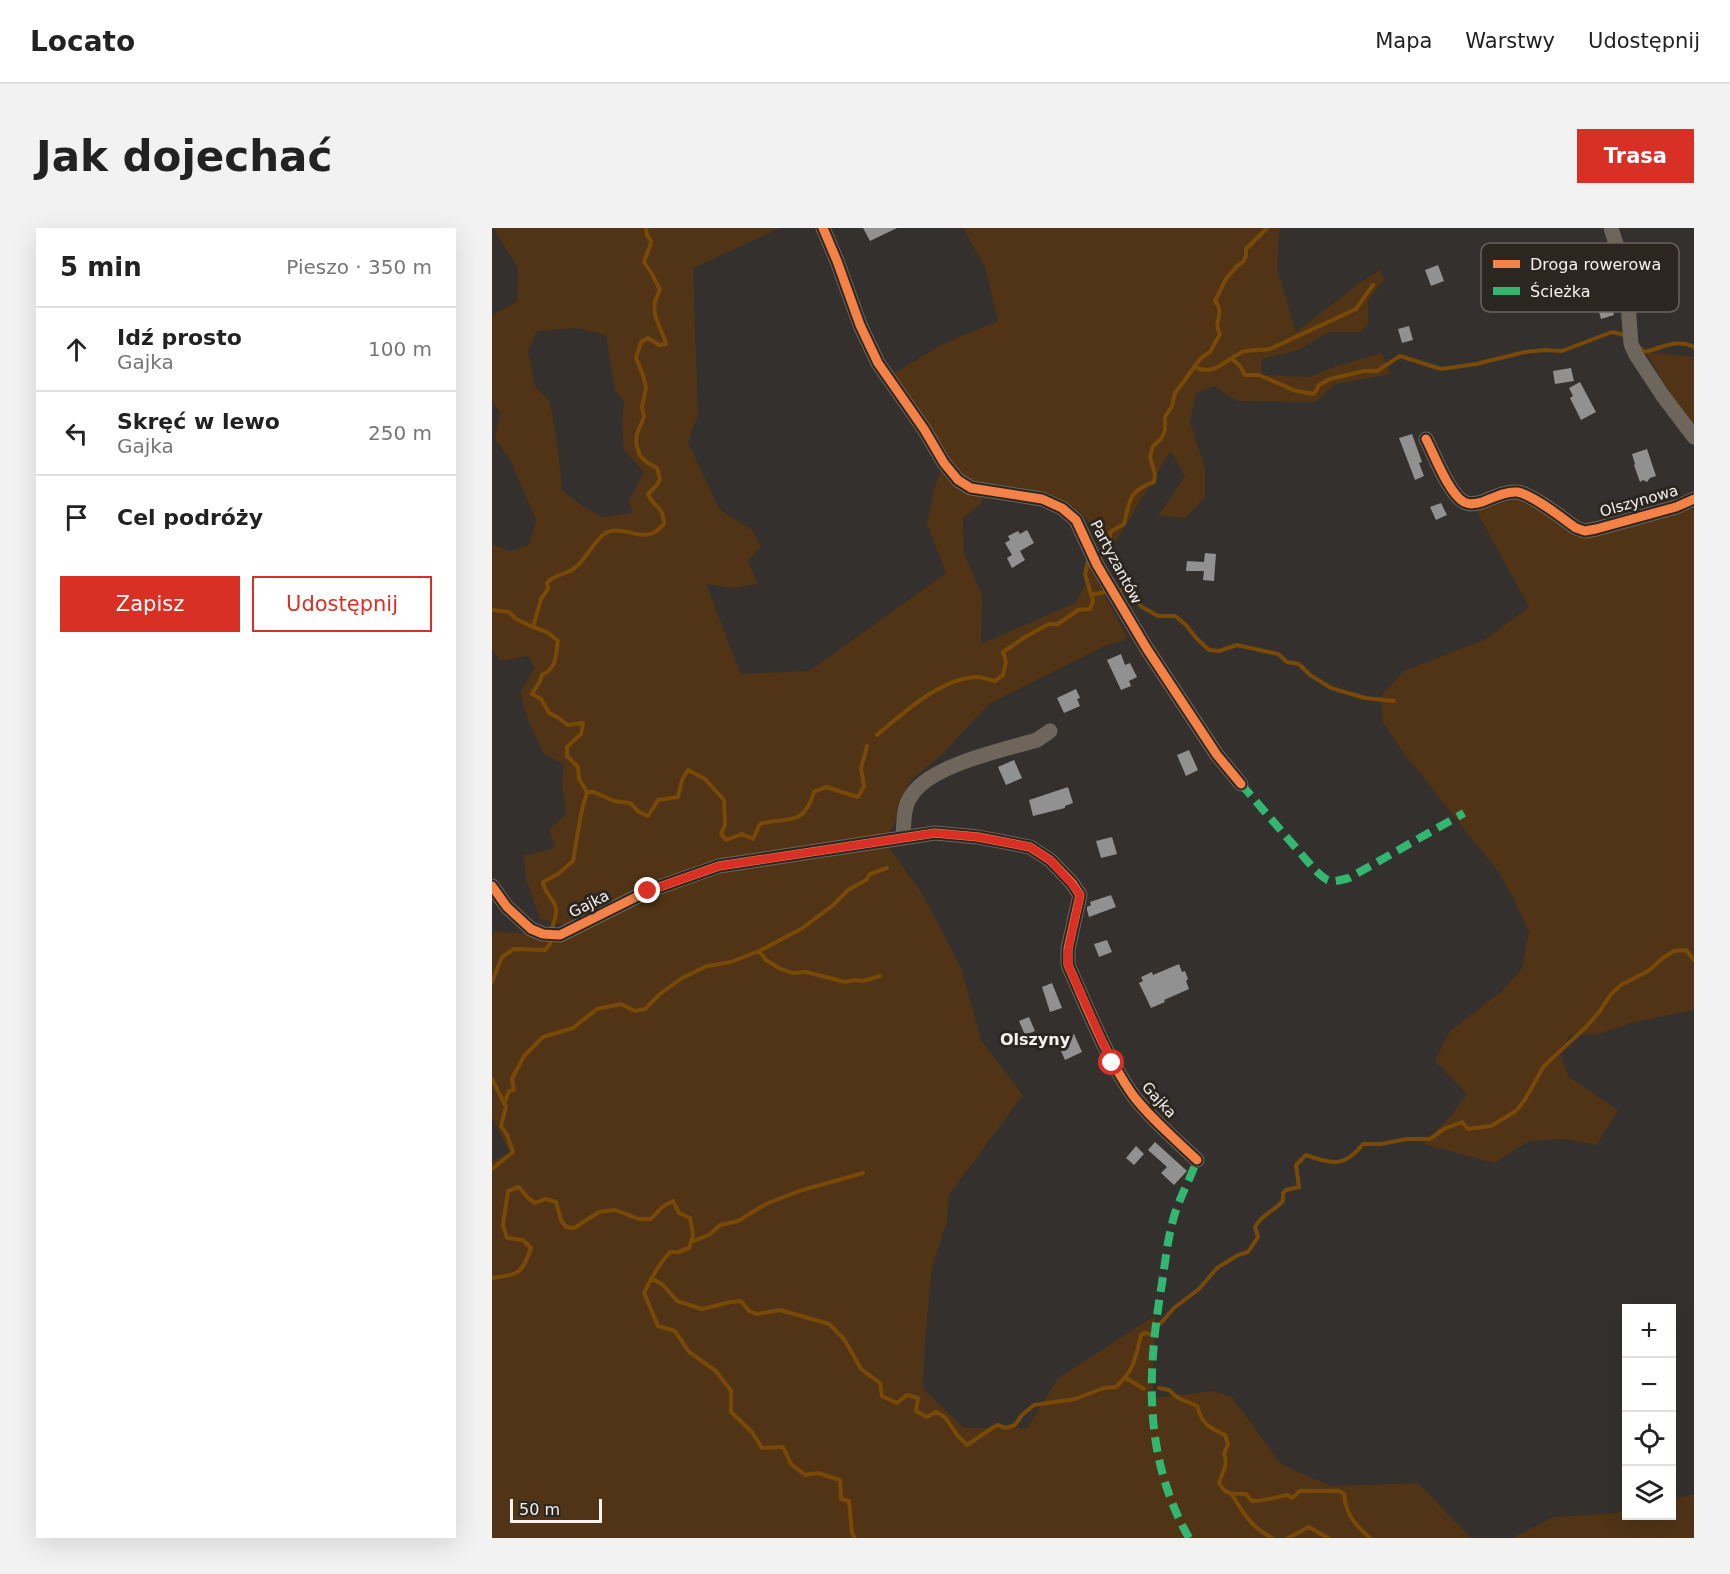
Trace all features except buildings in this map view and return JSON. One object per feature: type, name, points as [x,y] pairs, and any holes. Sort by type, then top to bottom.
[{"type":"street","name":"Partyzantów","points":[[823,228],[860,325],[878,363],[924,429],[944,463],[958,480],[971,488],[1042,499],[1062,508],[1076,520],[1097,566],[1147,649],[1217,755],[1241,784]]},
{"type":"street","points":[[1611,228],[1616,243]]},
{"type":"street","points":[[1629,312],[1631,344],[1636,355],[1694,437]]},
{"type":"street","name":"Olszynowa","points":[[1426,439],[1455,493],[1466,503],[1473,504],[1502,494],[1518,492],[1528,496],[1576,528],[1585,531],[1676,507],[1694,500]]},
{"type":"street","points":[[903,837],[904,816],[910,797],[921,783],[943,770],[1037,740],[1050,731]]},
{"type":"street","name":"Gajka","points":[[492,886],[507,907],[537,931],[560,935],[648,891],[719,866],[935,833],[978,837],[1030,847],[1050,860],[1080,895],[1068,950],[1068,965],[1112,1063],[1133,1096],[1197,1160]]},
{"type":"shaded area","points":[[493,228],[780,228],[693,268],[698,415],[688,442],[719,509],[752,530],[761,546],[748,561],[758,584],[732,588],[706,584],[741,674],[809,671],[946,573],[927,524],[935,485],[949,455],[893,374],[941,345],[998,321],[985,267],[963,228],[1281,228],[1277,268],[1296,332],[1380,270],[1384,280],[1368,301],[1368,325],[1360,332],[1329,332],[1296,351],[1261,359],[1262,375],[1310,377],[1336,366],[1382,353],[1391,374],[1335,384],[1315,402],[1237,401],[1214,386],[1196,393],[1190,422],[1205,468],[1205,497],[1185,518],[1158,516],[1185,476],[1171,451],[1111,549],[1101,549],[1087,519],[1074,507],[1052,495],[1027,489],[988,483],[980,505],[963,518],[964,553],[982,595],[981,644],[1075,603],[1084,587],[1088,564],[1128,639],[1105,646],[989,704],[943,753],[909,782],[896,820],[885,842],[922,893],[962,970],[981,1040],[1023,1095],[949,1195],[947,1221],[932,1267],[923,1389],[964,1428],[1027,1428],[1058,1378],[1156,1315],[1152,1378],[1154,1398],[1213,1391],[1232,1397],[1281,1464],[1331,1486],[1418,1483],[1471,1538],[492,1538],[492,1161],[510,1153],[492,1118],[492,936],[494,931],[528,934],[568,926],[540,919],[527,882],[523,856],[555,848],[549,830],[566,814],[562,783],[564,764],[544,754],[528,720],[520,693],[535,668],[528,656],[500,661],[492,649],[492,544],[510,551],[529,545],[536,520],[511,461],[495,439],[500,413],[492,400],[492,315],[517,302],[518,268]],"holes":[[[576,328],[606,335],[615,391],[624,401],[622,423],[624,450],[644,472],[629,501],[632,513],[602,517],[562,490],[550,402],[535,386],[528,351],[537,331]]]},
{"type":"shaded area","points":[[1646,352],[1694,357],[1694,435]]},
{"type":"shaded area","points":[[1525,497],[1574,534],[1694,509],[1694,1010],[1631,1023],[1599,1034],[1570,1035],[1559,1052],[1569,1077],[1618,1110],[1597,1145],[1564,1139],[1529,1141],[1494,1163],[1423,1144],[1449,1118],[1467,1094],[1435,1061],[1450,1031],[1502,991],[1522,969],[1529,932],[1512,895],[1497,870],[1400,748],[1383,722],[1381,696],[1404,671],[1486,639],[1529,607],[1476,510]]},
{"type":"shaded area","points":[[1694,1494],[1694,1538],[1513,1538],[1553,1517],[1622,1511],[1622,1520],[1676,1520],[1676,1498]]},
{"type":"waterway","points":[[587,792],[579,779],[578,767],[567,756],[567,747],[581,734],[583,723],[568,725],[549,713],[541,699],[532,694],[542,675],[553,665],[558,641],[547,632],[533,627],[541,599],[548,589],[547,583],[576,567],[602,536],[616,530],[648,535],[664,524],[662,513],[648,494],[660,479],[657,468],[640,456],[636,443],[644,417],[642,407],[646,388],[636,358],[641,342],[648,338],[659,345],[666,344],[655,311],[656,298],[660,290],[644,262],[651,241],[646,228]]},
{"type":"waterway","points":[[1098,554],[1110,543],[1110,532],[1124,524],[1129,503],[1135,493],[1145,485],[1154,482],[1155,474],[1150,457],[1153,446],[1161,439],[1165,430],[1165,417],[1172,406],[1175,393],[1201,358],[1210,352],[1220,334],[1217,325],[1219,310],[1215,301],[1226,279],[1243,262],[1246,249],[1267,228]]},
{"type":"waterway","points":[[1194,367],[1201,370],[1214,369],[1242,352],[1270,349],[1356,309],[1373,285]]},
{"type":"waterway","points":[[1232,359],[1245,375],[1259,375],[1296,391],[1314,394],[1319,385],[1330,379],[1364,371],[1377,371],[1400,356],[1441,369],[1476,364],[1525,352],[1562,351],[1612,332],[1625,335]]},
{"type":"waterway","points":[[1639,347],[1644,352],[1680,343],[1694,347]]},
{"type":"waterway","points":[[877,735],[923,698],[950,683],[977,677],[995,681],[1003,675],[1006,662],[1003,652],[1049,624],[1058,624],[1078,610],[1090,609],[1093,601],[1085,574],[1088,562]]},
{"type":"waterway","points":[[1116,591],[1130,589],[1142,607],[1158,616],[1175,616],[1209,650],[1219,651],[1237,645],[1278,654],[1287,662],[1299,664],[1310,675],[1331,688],[1365,698],[1394,701]]},
{"type":"waterway","points":[[1091,595],[1105,592]]},
{"type":"waterway","points":[[492,610],[509,612],[516,619],[533,627]]},
{"type":"waterway","points":[[552,929],[556,909],[543,882],[558,874],[573,861],[587,792],[594,792],[614,801],[630,803],[639,812],[648,816],[658,800],[678,797],[682,780],[688,770],[705,779],[724,800],[725,825],[721,834],[726,840],[742,834],[753,839],[760,824],[800,816],[810,803],[814,792],[826,787],[858,797],[864,786],[861,768],[867,746]]},
{"type":"waterway","points":[[504,1104],[509,1091],[514,1090],[512,1079],[524,1056],[543,1037],[573,1028],[597,1009],[621,1004],[635,1011],[645,1009],[660,994],[682,978],[707,966],[731,962],[759,951],[801,929],[832,906],[848,890],[866,880],[870,874],[887,868]]},
{"type":"waterway","points":[[492,982],[502,957],[514,949],[545,950],[550,944],[551,937]]},
{"type":"waterway","points":[[1160,1324],[1174,1308],[1199,1289],[1217,1268],[1238,1255],[1248,1252],[1258,1237],[1255,1227],[1258,1222],[1283,1201],[1283,1193],[1286,1190],[1299,1187],[1296,1165],[1306,1155],[1324,1161],[1338,1162],[1350,1157],[1363,1144],[1430,1139],[1444,1129],[1462,1122],[1468,1129],[1491,1126],[1516,1111],[1544,1066],[1586,1027],[1611,994],[1621,985],[1648,971],[1674,951],[1686,950],[1694,960]]},
{"type":"waterway","points":[[759,951],[766,960],[792,973],[806,972],[845,982],[863,981],[880,976]]},
{"type":"waterway","points":[[492,1079],[506,1107],[501,1126],[513,1152],[492,1169]]},
{"type":"waterway","points":[[691,1242],[709,1235],[720,1225],[738,1221],[766,1204],[799,1191],[863,1173]]},
{"type":"waterway","points":[[492,1278],[518,1272],[525,1264],[531,1248],[523,1240],[507,1238],[503,1225],[508,1191],[519,1187],[535,1203],[545,1199],[556,1202],[561,1220],[566,1227],[574,1228],[599,1212],[615,1210],[639,1219],[651,1219],[662,1207],[673,1201],[679,1213],[690,1218],[693,1235],[689,1248],[670,1252],[644,1293],[658,1326],[675,1331],[689,1352],[716,1371],[731,1391],[731,1412],[752,1432],[762,1448],[783,1447],[791,1464],[805,1475],[818,1473],[840,1480],[841,1499],[849,1501],[852,1533],[855,1538]]},
{"type":"waterway","points":[[651,1278],[663,1285],[677,1301],[702,1309],[741,1301],[749,1311],[757,1314],[780,1310],[829,1324],[844,1339],[861,1369],[880,1383],[882,1396],[897,1403],[907,1395],[918,1398],[916,1411],[927,1417],[936,1412],[945,1417],[967,1445],[997,1425],[1006,1428],[1015,1425],[1022,1415],[1034,1405],[1075,1399],[1104,1388],[1116,1387],[1131,1369],[1141,1335],[1150,1334]]},
{"type":"waterway","points":[[1126,1378],[1144,1389]]},
{"type":"waterway","points":[[1159,1388],[1169,1390],[1178,1398],[1197,1406],[1206,1424],[1225,1435],[1228,1444],[1219,1483],[1228,1492],[1246,1494],[1252,1501],[1287,1495],[1292,1498],[1300,1491],[1339,1491],[1344,1494],[1352,1519],[1370,1538]]},
{"type":"waterway","points":[[1232,1495],[1253,1524],[1272,1538]]},
{"type":"waterway","points":[[1288,1538],[1309,1527],[1328,1538]]},
{"type":"marked path","points":[[1241,784],[1315,870],[1330,881],[1349,878],[1464,813]]},
{"type":"marked path","points":[[1189,1538],[1174,1507],[1163,1476],[1156,1445],[1152,1382],[1157,1316],[1172,1224],[1197,1160]]},
{"type":"cycle path","points":[[823,228],[860,325],[878,363],[924,429],[944,463],[958,480],[971,488],[1042,499],[1062,508],[1076,520],[1097,565],[1147,649],[1217,755],[1241,784]]},
{"type":"cycle path","points":[[1426,439],[1447,483],[1458,498],[1464,502],[1477,503],[1517,492],[1539,502],[1576,528],[1585,531],[1676,507],[1694,499]]},
{"type":"cycle path","points":[[492,886],[507,907],[531,929],[543,934],[560,935],[648,891],[719,866],[935,833],[978,837],[1030,847],[1050,860],[1080,895],[1068,949],[1068,965],[1113,1064],[1139,1103],[1197,1160]]},
{"type":"district","name":"Olszyny","points":[[1035,1039]]},
{"type":"route","points":[[648,891],[719,866],[935,833],[978,837],[1030,847],[1050,860],[1080,895],[1068,950],[1068,965],[1112,1063]]}]
